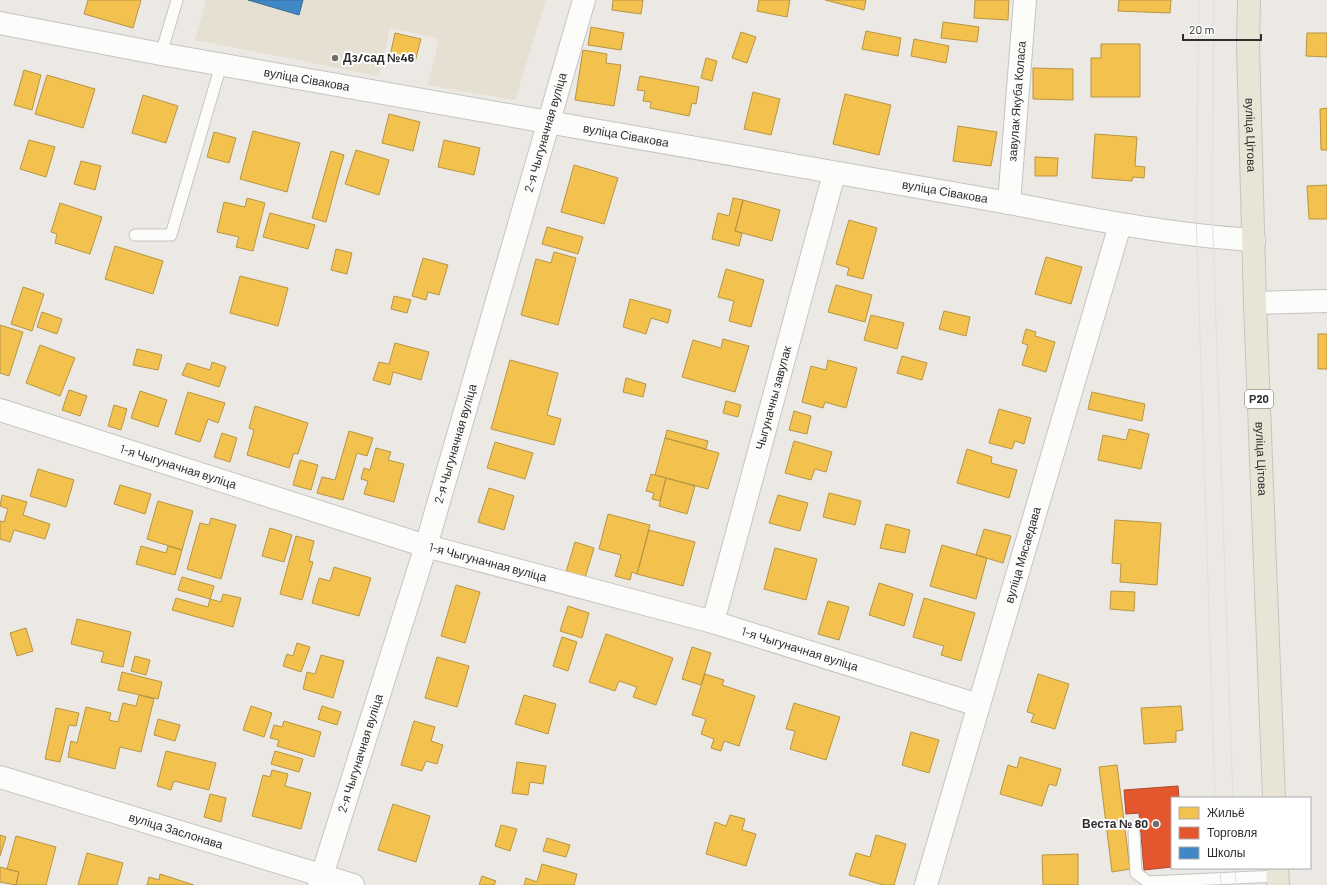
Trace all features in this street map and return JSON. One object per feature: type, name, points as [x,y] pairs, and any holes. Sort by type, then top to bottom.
[{"type":"main road","name":"вуліца Цітова","points":[[1250,0],[1248,45],[1255,303],[1274,797]]},
{"type":"street","name":"2-я Чыгуначная вуліца","points":[[320,881],[426,546],[547,122],[584,0]]},
{"type":"street","name":"завулак Якуба Коласа","points":[[1009,203],[1025,0]]},
{"type":"street","name":"вуліца Сівакова","points":[[0,23],[221,65],[834,174],[1009,203],[1120,225],[1213,238],[1254,240]]},
{"type":"street","name":"Чыгуначны завулак","points":[[713,622],[834,174]]},
{"type":"street","name":"вуліца Мясаедава","points":[[926,885],[1120,225]]},
{"type":"street","points":[[1255,303],[1327,301]]},
{"type":"street","name":"1-я Чыгуначная вуліца","points":[[0,410],[426,546],[713,622],[978,704]]},
{"type":"street","name":"вуліца Заслонава","points":[[0,777],[320,881],[353,885]]},
{"type":"lane","points":[[161,54],[177,0]]},
{"type":"lane","points":[[135,235],[171,235],[221,65]]},
{"type":"lane","points":[[1134,833],[1136,873],[1148,882],[1278,876]]},
{"type":"shaded area","name":"Дз/сад №46","points":[[206,0],[546,0],[515,100],[428,85],[439,39],[390,28],[379,76],[195,40]]},
{"type":"building: Жильё","points":[[88,0],[141,0],[133,28],[84,14]]},
{"type":"building: Жильё","points":[[613,0],[643,0],[641,14],[612,10]]},
{"type":"building: Жильё","points":[[759,0],[790,0],[787,17],[757,11]]},
{"type":"building: Жильё","points":[[825,0],[866,0],[864,10]]},
{"type":"building: Жильё","points":[[975,0],[1009,0],[1008,20],[974,18]]},
{"type":"building: Жильё","points":[[1119,0],[1171,0],[1170,13],[1118,11]]},
{"type":"building: Жильё","points":[[943,22],[979,27],[977,42],[941,38]]},
{"type":"building: Жильё","points":[[591,27],[624,33],[621,50],[588,45]]},
{"type":"building: Жильё","points":[[866,31],[901,38],[898,56],[862,49]]},
{"type":"building: Жильё","points":[[741,32],[756,37],[747,63],[732,58]]},
{"type":"building: Жильё","points":[[395,33],[421,39],[415,62],[390,56]]},
{"type":"building: Жильё","points":[[1307,33],[1327,33],[1327,57],[1306,56]]},
{"type":"building: Жильё","points":[[914,39],[949,46],[946,63],[911,56]]},
{"type":"building: Жильё","points":[[1101,44],[1140,44],[1140,97],[1091,97],[1091,58],[1101,58]]},
{"type":"building: Жильё","points":[[583,50],[607,54],[606,63],[621,65],[614,106],[575,100]]},
{"type":"building: Жильё","points":[[706,58],[717,61],[712,81],[701,78]]},
{"type":"building: Жильё","points":[[1033,68],[1073,69],[1073,100],[1033,99]]},
{"type":"building: Жильё","points":[[24,70],[41,75],[32,110],[14,105]]},
{"type":"building: Жильё","points":[[47,75],[95,89],[83,128],[35,114]]},
{"type":"building: Жильё","points":[[640,76],[699,87],[696,104],[692,103],[689,116],[650,108],[651,102],[643,101],[645,91],[637,90]]},
{"type":"building: Жильё","points":[[753,92],[780,99],[771,135],[744,129]]},
{"type":"building: Жильё","points":[[845,94],[891,105],[879,155],[833,144]]},
{"type":"building: Жильё","points":[[143,95],[178,106],[166,143],[132,133]]},
{"type":"building: Жильё","points":[[1327,108],[1327,150],[1321,150],[1320,109]]},
{"type":"building: Жильё","points":[[389,114],[420,122],[413,151],[382,143]]},
{"type":"building: Жильё","points":[[958,126],[997,132],[991,166],[953,161]]},
{"type":"building: Жильё","points":[[253,131],[300,143],[287,192],[240,179]]},
{"type":"building: Жильё","points":[[214,132],[236,138],[229,163],[207,157]]},
{"type":"building: Жильё","points":[[1095,134],[1137,137],[1135,166],[1145,167],[1144,178],[1133,177],[1132,181],[1092,178]]},
{"type":"building: Жильё","points":[[29,140],[55,147],[46,177],[20,169]]},
{"type":"building: Жильё","points":[[444,140],[480,148],[474,175],[438,167]]},
{"type":"building: Жильё","points":[[356,150],[389,160],[379,195],[345,184]]},
{"type":"building: Жильё","points":[[331,151],[344,155],[326,222],[312,218]]},
{"type":"building: Жильё","points":[[1035,157],[1058,158],[1057,176],[1035,176]]},
{"type":"building: Жильё","points":[[81,161],[101,166],[95,190],[74,184]]},
{"type":"building: Жильё","points":[[574,165],[618,178],[604,224],[561,212]]},
{"type":"building: Жильё","points":[[1327,185],[1327,219],[1309,219],[1307,186]]},
{"type":"building: Жильё","points":[[247,198],[265,203],[253,251],[236,247],[239,237],[217,232],[224,202],[245,207]]},
{"type":"building: Жильё","points":[[733,198],[743,200],[735,231],[742,233],[739,246],[712,239],[718,213],[729,216]]},
{"type":"building: Жильё","points":[[743,200],[780,210],[772,241],[735,231]]},
{"type":"building: Жильё","points":[[60,203],[102,217],[90,254],[55,243],[57,234],[51,232]]},
{"type":"building: Жильё","points":[[270,213],[315,225],[308,249],[263,237]]},
{"type":"building: Жильё","points":[[849,220],[877,228],[863,279],[847,275],[849,268],[836,264]]},
{"type":"building: Жильё","points":[[547,227],[583,237],[578,254],[542,244]]},
{"type":"building: Жильё","points":[[115,246],[163,261],[153,294],[105,279]]},
{"type":"building: Жильё","points":[[336,249],[352,253],[347,274],[331,270]]},
{"type":"building: Жильё","points":[[554,252],[576,258],[558,325],[521,315],[536,259],[551,263]]},
{"type":"building: Жильё","points":[[1046,257],[1082,267],[1071,304],[1035,294]]},
{"type":"building: Жильё","points":[[423,258],[448,265],[439,295],[428,292],[426,300],[412,296]]},
{"type":"building: Жильё","points":[[726,269],[764,280],[751,327],[729,321],[734,301],[718,297]]},
{"type":"building: Жильё","points":[[240,276],[288,288],[278,326],[230,313]]},
{"type":"building: Жильё","points":[[836,285],[872,295],[865,322],[828,312]]},
{"type":"building: Жильё","points":[[23,287],[44,294],[32,331],[11,324]]},
{"type":"building: Жильё","points":[[394,296],[411,300],[407,313],[391,309]]},
{"type":"building: Жильё","points":[[630,299],[671,310],[668,323],[651,318],[646,334],[623,327]]},
{"type":"building: Жильё","points":[[944,311],[970,317],[966,336],[939,329]]},
{"type":"building: Жильё","points":[[42,312],[62,319],[57,334],[37,327]]},
{"type":"building: Жильё","points":[[871,315],[904,323],[897,349],[864,340]]},
{"type":"building: Жильё","points":[[0,325],[23,332],[9,376],[0,373]]},
{"type":"building: Жильё","points":[[1026,329],[1036,332],[1035,336],[1055,342],[1046,372],[1022,365],[1028,345],[1022,343]]},
{"type":"building: Жильё","points":[[1318,334],[1327,334],[1327,369],[1318,369]]},
{"type":"building: Жильё","points":[[723,339],[749,346],[735,392],[682,377],[693,340],[721,348]]},
{"type":"building: Жильё","points":[[395,343],[429,352],[421,380],[393,372],[390,385],[373,380],[379,362],[389,364]]},
{"type":"building: Жильё","points":[[40,345],[75,358],[60,396],[26,383]]},
{"type":"building: Жильё","points":[[137,349],[162,355],[158,370],[133,365]]},
{"type":"building: Жильё","points":[[902,356],[927,363],[922,380],[897,373]]},
{"type":"building: Жильё","points":[[510,360],[558,373],[547,415],[561,419],[554,445],[491,429]]},
{"type":"building: Жильё","points":[[828,360],[857,368],[846,408],[825,402],[823,408],[802,402],[811,366],[826,370]]},
{"type":"building: Жильё","points":[[212,362],[226,367],[219,387],[182,375],[187,363],[210,370]]},
{"type":"building: Жильё","points":[[626,378],[646,384],[643,397],[623,392]]},
{"type":"building: Жильё","points":[[69,390],[87,396],[80,416],[62,410]]},
{"type":"building: Жильё","points":[[140,391],[167,400],[158,427],[131,418]]},
{"type":"building: Жильё","points":[[188,392],[225,403],[218,423],[208,419],[200,442],[175,434]]},
{"type":"building: Жильё","points":[[1092,392],[1145,404],[1142,421],[1088,409]]},
{"type":"building: Жильё","points":[[726,401],[741,405],[738,417],[723,413]]},
{"type":"building: Жильё","points":[[114,405],[127,409],[121,430],[108,426]]},
{"type":"building: Жильё","points":[[255,406],[308,423],[298,454],[294,453],[289,468],[247,455],[254,430],[249,428]]},
{"type":"building: Жильё","points":[[999,409],[1031,418],[1024,444],[1015,441],[1012,449],[989,443]]},
{"type":"building: Жильё","points":[[794,411],[811,416],[807,434],[789,430]]},
{"type":"building: Жильё","points":[[1129,429],[1149,434],[1141,469],[1098,460],[1103,435],[1126,440]]},
{"type":"building: Жильё","points":[[667,430],[708,441],[706,449],[665,438]]},
{"type":"building: Жильё","points":[[349,431],[373,438],[367,456],[357,453],[343,500],[317,493],[322,477],[335,480]]},
{"type":"building: Жильё","points":[[222,433],[237,438],[230,462],[214,457]]},
{"type":"building: Жильё","points":[[665,438],[719,453],[708,489],[655,475]]},
{"type":"building: Жильё","points":[[794,441],[832,452],[826,472],[815,469],[811,480],[785,473]]},
{"type":"building: Жильё","points":[[495,442],[533,453],[525,479],[487,468]]},
{"type":"building: Жильё","points":[[376,448],[391,452],[388,460],[404,464],[394,502],[364,494],[368,481],[361,479],[364,468],[370,470]]},
{"type":"building: Жильё","points":[[967,449],[992,457],[991,463],[1017,470],[1009,498],[957,483]]},
{"type":"building: Жильё","points":[[300,460],[318,465],[311,490],[293,485]]},
{"type":"building: Жильё","points":[[38,469],[74,480],[66,507],[30,496]]},
{"type":"building: Жильё","points":[[651,474],[666,478],[660,501],[652,499],[654,493],[646,491]]},
{"type":"building: Жильё","points":[[666,478],[695,486],[687,514],[659,506]]},
{"type":"building: Жильё","points":[[120,485],[151,494],[145,514],[114,504]]},
{"type":"building: Жильё","points":[[489,488],[514,496],[504,530],[478,522]]},
{"type":"building: Жильё","points":[[829,493],[861,501],[855,525],[823,517]]},
{"type":"building: Жильё","points":[[2,495],[27,502],[23,515],[50,524],[45,539],[14,530],[10,542],[0,539],[0,521],[4,522],[8,509],[0,506]]},
{"type":"building: Жильё","points":[[778,495],[808,503],[800,531],[769,523]]},
{"type":"building: Жильё","points":[[158,501],[193,511],[182,550],[147,539]]},
{"type":"building: Жильё","points":[[608,514],[650,525],[637,574],[632,572],[630,580],[615,576],[621,555],[599,549]]},
{"type":"building: Жильё","points":[[211,518],[236,525],[221,579],[187,569],[200,523],[209,525]]},
{"type":"building: Жильё","points":[[1115,520],[1161,523],[1157,585],[1120,582],[1121,564],[1112,563]]},
{"type":"building: Жильё","points":[[886,524],[910,530],[905,553],[880,548]]},
{"type":"building: Жильё","points":[[270,528],[292,535],[284,562],[262,556]]},
{"type":"building: Жильё","points":[[984,529],[1011,536],[1003,563],[976,555]]},
{"type":"building: Жильё","points":[[649,530],[695,542],[683,586],[637,574]]},
{"type":"building: Жильё","points":[[296,536],[314,541],[309,561],[313,562],[302,600],[280,594]]},
{"type":"building: Жильё","points":[[575,542],[594,548],[585,578],[566,572]]},
{"type":"building: Жильё","points":[[942,545],[987,558],[976,599],[930,586]]},
{"type":"building: Жильё","points":[[141,546],[166,553],[168,546],[182,550],[175,575],[136,564]]},
{"type":"building: Жильё","points":[[775,548],[817,559],[806,600],[764,589]]},
{"type":"building: Жильё","points":[[334,567],[371,578],[359,616],[312,603],[319,578],[330,581]]},
{"type":"building: Жильё","points":[[182,577],[214,586],[210,599],[178,590]]},
{"type":"building: Жильё","points":[[879,583],[913,594],[904,626],[869,615]]},
{"type":"building: Жильё","points":[[456,585],[480,592],[465,643],[441,636]]},
{"type":"building: Жильё","points":[[1111,591],[1135,592],[1134,611],[1110,609]]},
{"type":"building: Жильё","points":[[223,594],[241,598],[233,627],[172,610],[176,598],[208,607],[210,599],[221,602]]},
{"type":"building: Жильё","points":[[924,598],[975,613],[961,661],[941,655],[944,646],[913,637]]},
{"type":"building: Жильё","points":[[828,601],[849,607],[839,640],[818,634]]},
{"type":"building: Жильё","points":[[568,606],[589,613],[582,638],[560,631]]},
{"type":"building: Жильё","points":[[77,619],[131,632],[123,667],[101,662],[104,652],[71,644]]},
{"type":"building: Жильё","points":[[26,628],[33,651],[17,656],[10,633]]},
{"type":"building: Жильё","points":[[606,634],[673,658],[656,705],[633,697],[637,687],[619,681],[615,691],[589,682]]},
{"type":"building: Жильё","points":[[562,637],[577,642],[568,671],[553,666]]},
{"type":"building: Жильё","points":[[297,643],[310,647],[301,672],[283,666],[287,654],[293,656]]},
{"type":"building: Жильё","points":[[692,647],[711,653],[701,685],[682,679]]},
{"type":"building: Жильё","points":[[321,655],[344,661],[333,698],[303,689],[307,672],[315,674]]},
{"type":"building: Жильё","points":[[135,656],[150,660],[146,675],[131,671]]},
{"type":"building: Жильё","points":[[437,657],[469,666],[457,707],[425,698]]},
{"type":"building: Жильё","points":[[122,672],[162,682],[158,699],[118,690]]},
{"type":"building: Жильё","points":[[705,674],[724,680],[722,685],[755,696],[739,746],[724,741],[721,751],[711,748],[714,739],[701,734],[706,719],[692,715]]},
{"type":"building: Жильё","points":[[1038,674],[1069,684],[1055,729],[1031,722],[1034,714],[1027,712]]},
{"type":"building: Жильё","points":[[139,695],[154,699],[141,752],[120,747],[115,769],[68,757],[71,741],[77,743],[86,707],[111,713],[109,720],[118,722],[123,703],[136,706]]},
{"type":"building: Жильё","points":[[524,695],[556,704],[548,734],[515,724]]},
{"type":"building: Жильё","points":[[794,703],[840,717],[826,760],[790,749],[795,731],[786,729]]},
{"type":"building: Жильё","points":[[251,706],[272,713],[264,737],[243,730]]},
{"type":"building: Жильё","points":[[322,706],[341,712],[337,725],[318,719]]},
{"type":"building: Жильё","points":[[1181,706],[1183,730],[1176,731],[1176,742],[1144,744],[1141,708]]},
{"type":"building: Жильё","points":[[56,708],[79,713],[76,726],[69,725],[60,762],[45,759]]},
{"type":"building: Жильё","points":[[158,719],[180,725],[175,741],[154,735]]},
{"type":"building: Жильё","points":[[284,721],[321,732],[314,757],[277,746],[279,740],[270,738],[274,725],[282,727]]},
{"type":"building: Жильё","points":[[414,721],[435,727],[431,741],[443,745],[437,764],[426,761],[422,771],[401,765]]},
{"type":"building: Жильё","points":[[911,732],[939,740],[929,773],[902,765]]},
{"type":"building: Жильё","points":[[166,751],[216,763],[209,790],[174,781],[171,790],[157,786]]},
{"type":"building: Жильё","points":[[275,751],[303,759],[299,772],[271,764]]},
{"type":"building: Жильё","points":[[1020,757],[1061,769],[1056,786],[1049,784],[1042,806],[1000,794],[1008,765],[1017,768]]},
{"type":"building: Жильё","points":[[517,762],[546,766],[543,784],[530,782],[528,795],[512,793]]},
{"type":"building: Жильё","points":[[1117,765],[1130,869],[1112,872],[1099,767]]},
{"type":"building: Жильё","points":[[272,770],[288,774],[285,786],[311,793],[301,829],[252,816],[263,775],[270,777]]},
{"type":"building: Жильё","points":[[210,794],[226,798],[221,822],[204,817]]},
{"type":"building: Жильё","points":[[393,804],[430,816],[416,862],[378,850]]},
{"type":"building: Жильё","points":[[730,815],[745,819],[742,830],[756,834],[746,866],[706,854],[715,822],[726,826]]},
{"type":"building: Жильё","points":[[501,825],[517,829],[510,851],[495,846]]},
{"type":"building: Жильё","points":[[0,835],[6,837],[0,856]]},
{"type":"building: Жильё","points":[[876,835],[906,844],[894,885],[883,885],[849,875],[856,853],[870,857]]},
{"type":"building: Жильё","points":[[16,836],[56,847],[46,885],[16,885],[19,872],[7,869]]},
{"type":"building: Жильё","points":[[547,838],[570,845],[566,857],[543,851]]},
{"type":"building: Жильё","points":[[87,853],[123,863],[117,885],[78,885]]},
{"type":"building: Жильё","points":[[1078,854],[1078,885],[1043,885],[1042,855]]},
{"type":"building: Жильё","points":[[542,864],[577,874],[574,885],[524,885],[526,878],[537,882]]},
{"type":"building: Жильё","points":[[0,867],[19,872],[16,885],[0,882]]},
{"type":"building: Жильё","points":[[160,874],[194,885],[147,885],[149,877],[159,880]]},
{"type":"building: Жильё","points":[[482,876],[496,881],[494,885],[479,885]]},
{"type":"building: Торговля","name":"Веста № 80","points":[[1178,786],[1179,797],[1171,797],[1171,867],[1144,870],[1139,813],[1126,814],[1124,790]]},
{"type":"building: Школы","points":[[248,0],[303,0],[299,15]]},
{"type":"tram line","points":[[1199,0],[1196,213],[1215,797]]},
{"type":"tram line","points":[[1214,0],[1212,209],[1233,797]]},
{"type":"tram line","points":[[1220,869],[1221,885]]},
{"type":"tram line","points":[[1235,869],[1236,885]]},
{"type":"place","name":"Дз/сад №46","points":[[335,58]]},
{"type":"place","name":"Веста № 80","points":[[1156,824]]}]
